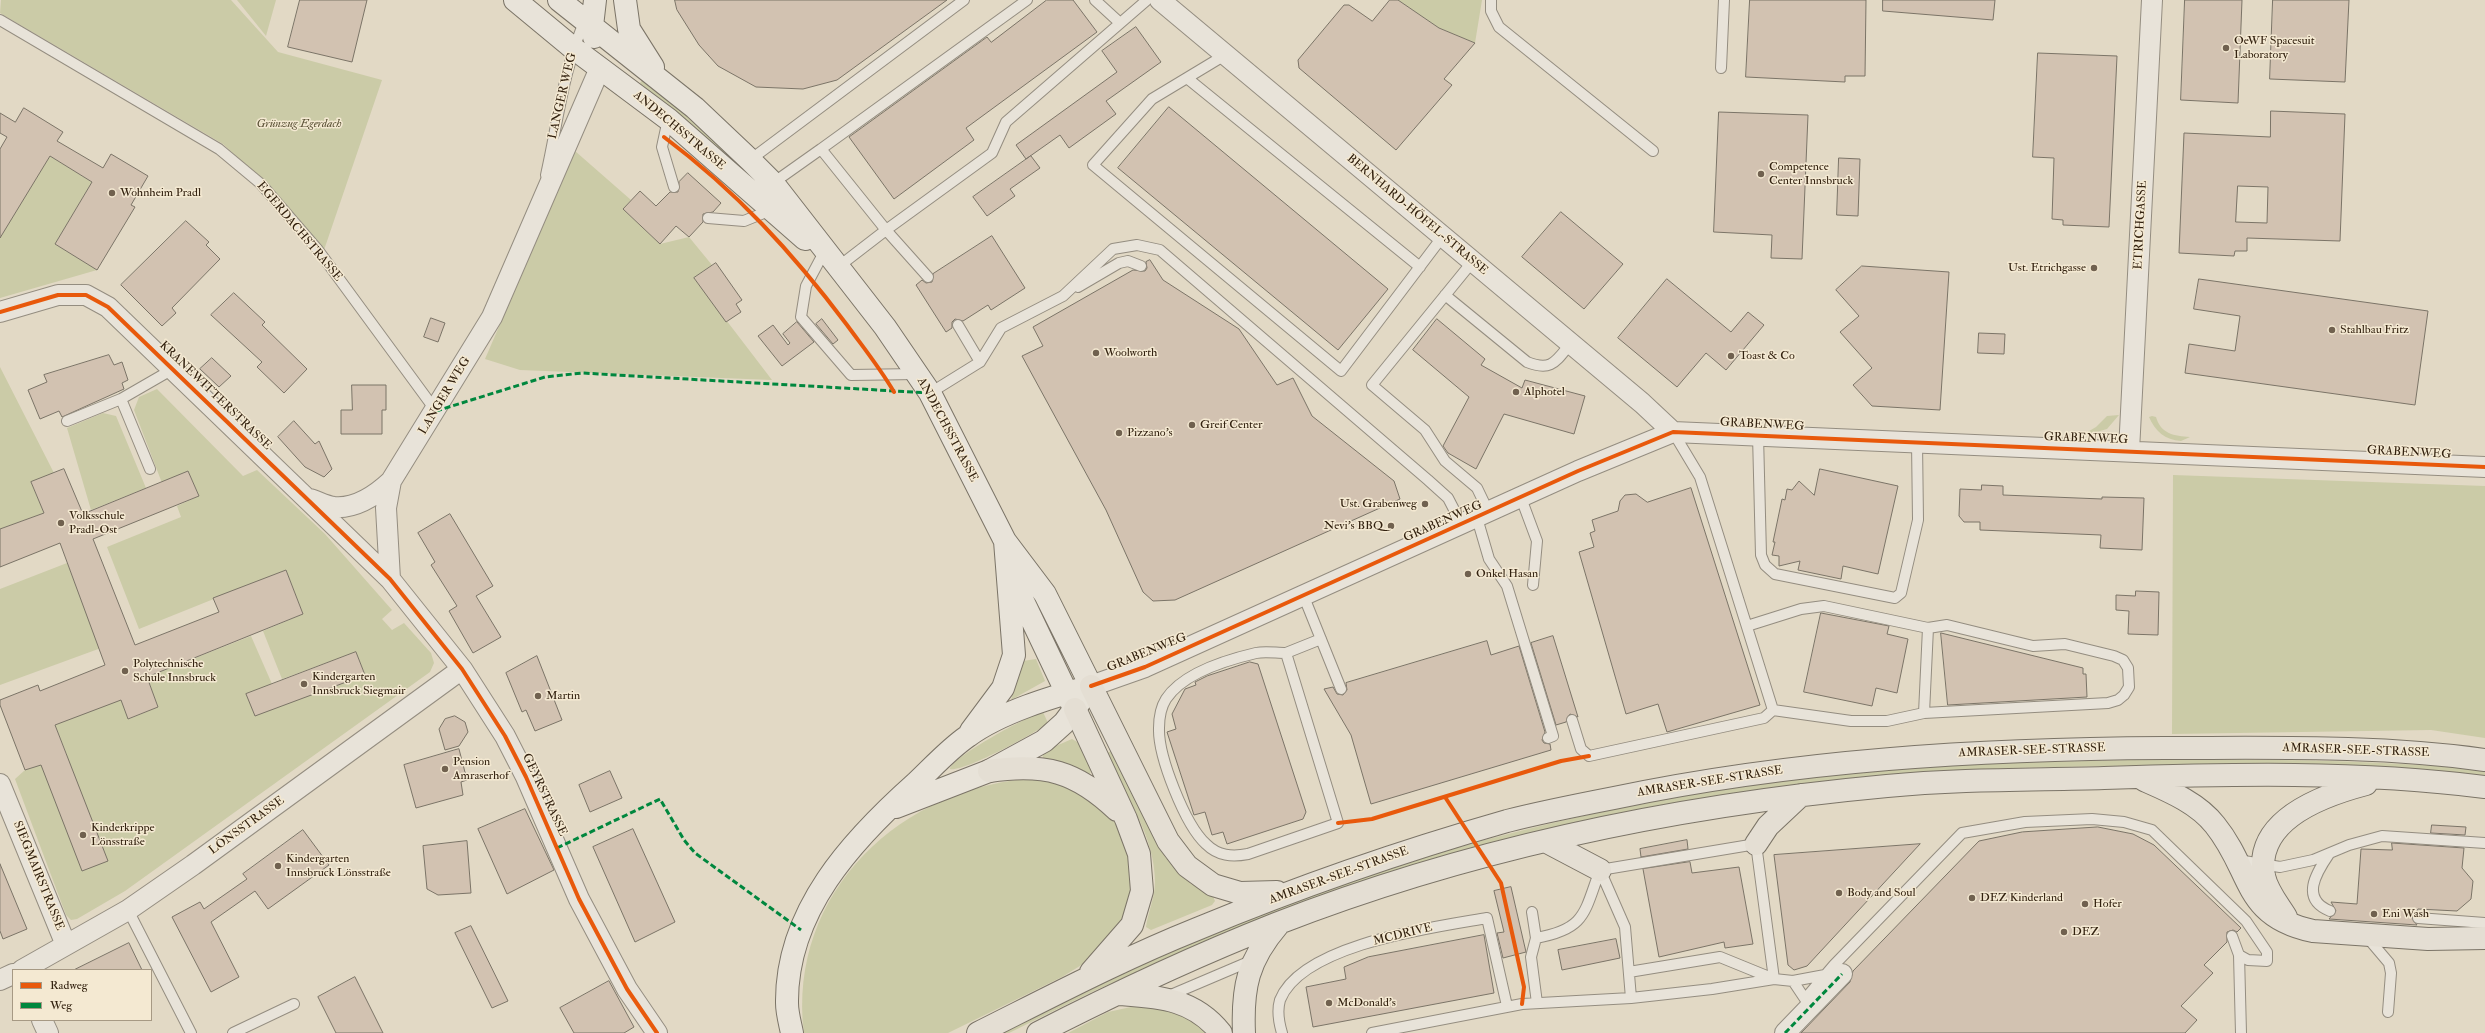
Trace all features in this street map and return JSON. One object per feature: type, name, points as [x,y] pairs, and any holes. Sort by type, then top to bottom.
[{"type":"main road","name":"ANDECHSSTRASSE","points":[[515,0],[573,48],[605,56],[665,84],[750,160],[773,183],[830,260],[885,327],[930,393],[1005,541],[1045,594],[1091,686]]},
{"type":"main road","name":"ANDECHSSTRASSE","points":[[560,0],[588,23],[613,73],[830,260]]},
{"type":"main road","name":"LANGER WEG","points":[[588,23],[595,0]]},
{"type":"main road","name":"LANGER WEG","points":[[605,56],[625,2]]},
{"type":"main road","name":"LANGER WEG","points":[[625,2],[629,29],[646,58],[665,84]]},
{"type":"main road","name":"ANDECHSSTRASSE","points":[[1005,541],[1022,599],[1071,701]]},
{"type":"main road","points":[[792,1033],[787,1003],[792,958],[801,930],[820,888],[882,813],[968,736],[1003,688],[1014,656],[1005,541]]},
{"type":"main road","name":"ANDECHSSTRASSE","points":[[1055,668],[1070,681],[1091,686]]},
{"type":"main road","points":[[882,813],[989,771],[1045,740],[1071,701],[1091,686],[1168,841],[1187,866],[1213,885],[1240,893],[1302,890]]},
{"type":"main road","points":[[968,736],[1031,704],[1071,701]]},
{"type":"main road","points":[[1071,701],[1126,819],[1140,854],[1142,891],[1132,925],[1083,980]]},
{"type":"main road","name":"AMRASER-SEE-STRASSE","points":[[978,1033],[1083,980],[1196,929],[1302,890],[1377,860],[1547,812],[1681,784],[1836,763],[1952,754],[2097,749],[2317,749],[2408,752],[2485,760]]},
{"type":"main road","points":[[989,771],[1007,768],[1048,769],[1073,776],[1097,791],[1126,819]]},
{"type":"main road","name":"AMRASER-SEE-STRASSE","points":[[1038,1033],[1116,994],[1278,924],[1338,902],[1448,867],[1545,841],[1690,812],[1801,795],[1891,785],[2138,777],[2299,776],[2386,779],[2485,787]]},
{"type":"main road","points":[[2138,777],[2169,791],[2200,809],[2215,824],[2238,860],[2256,899],[2269,914],[2300,929],[2428,939],[2485,938]]},
{"type":"main road","points":[[2289,923],[2269,890],[2263,866],[2266,848],[2274,834],[2284,821],[2299,810],[2333,794],[2386,779]]},
{"type":"main road","points":[[1756,844],[1768,826],[1801,795]]},
{"type":"main road","points":[[1545,841],[1600,870]]},
{"type":"main road","points":[[1244,1033],[1244,992],[1254,959],[1263,942],[1278,924]]},
{"type":"main road","points":[[2428,939],[2485,950]]},
{"type":"main road","points":[[1116,994],[1162,998],[1176,1001],[1200,1012],[1221,1033]]},
{"type":"street","name":"BERNHARD-HÖFEL-STRASSE","points":[[1160,0],[1571,343],[1642,403],[1673,432]]},
{"type":"street","name":"ETRICHGASSE","points":[[2129,451],[2152,0]]},
{"type":"street","name":"LANGER WEG","points":[[390,579],[386,508],[391,481],[436,411],[492,317],[605,56]]},
{"type":"street","name":"KRANEWITTERSTRASSE","points":[[0,312],[58,295],[86,295],[108,307],[390,579]]},
{"type":"street","name":"GRABENWEG","points":[[1091,686],[1145,667],[1521,498],[1673,432],[2485,467]]},
{"type":"street","points":[[307,498],[334,507],[362,502],[377,494],[391,481]]},
{"type":"street","name":"GEYRSTRASSE","points":[[390,579],[462,668],[505,736],[526,777],[579,899],[627,989],[657,1033]]},
{"type":"street","name":"LÖNSSTRASSE","points":[[24,969],[128,910],[193,865],[462,668]]},
{"type":"street","name":"SIEGMAIRSTRASSE","points":[[0,784],[66,945]]},
{"type":"street","points":[[0,980],[12,974]]},
{"type":"street","points":[[1785,1033],[1833,975]]},
{"type":"street","points":[[42,1021],[48,1033]]},
{"type":"lane","points":[[750,160],[964,0]]},
{"type":"lane","points":[[773,183],[1027,0]]},
{"type":"lane","points":[[1095,0],[1120,23]]},
{"type":"lane","points":[[917,374],[851,375],[801,317],[806,286],[830,260],[886,230],[992,153],[1006,122],[1147,0]]},
{"type":"lane","points":[[1490,0],[1491,10],[1499,27],[1653,151]]},
{"type":"lane","points":[[1721,68],[1724,0]]},
{"type":"lane","name":"EGERDACHSTRASSE","points":[[0,20],[219,149],[261,184],[318,250],[436,411]]},
{"type":"lane","name":"LANGER WEG","points":[[535,218],[563,87],[573,48],[588,23]]},
{"type":"lane","points":[[1225,55],[1152,99],[1093,165],[1341,371],[1443,236]]},
{"type":"lane","points":[[1187,78],[1420,267]]},
{"type":"lane","points":[[668,120],[662,147],[674,187]]},
{"type":"lane","points":[[822,149],[886,230],[928,277]]},
{"type":"lane","points":[[708,218],[744,221],[771,210]]},
{"type":"lane","points":[[1062,296],[1113,249],[1137,244],[1160,250],[1448,498],[1476,519]]},
{"type":"lane","points":[[930,393],[980,362],[1001,328],[1062,296],[1118,263],[1128,261],[1140,266]]},
{"type":"lane","points":[[1473,261],[1372,385],[1425,430],[1444,462],[1477,488],[1476,519],[1489,559],[1507,586],[1553,736],[1548,738]]},
{"type":"lane","points":[[1445,295],[1527,362],[1538,366],[1547,366],[1555,362],[1571,343]]},
{"type":"lane","points":[[958,325],[980,362]]},
{"type":"lane","points":[[67,422],[121,399],[173,369]]},
{"type":"lane","points":[[121,399],[150,469]]},
{"type":"lane","points":[[1673,432],[1700,477],[1774,710]]},
{"type":"lane","points":[[1758,435],[1761,555],[1765,564],[1775,574],[1895,598],[1901,593],[1918,520],[1917,442]]},
{"type":"lane","points":[[1521,498],[1537,541],[1533,585]]},
{"type":"lane","points":[[1304,596],[1341,689]]},
{"type":"lane","points":[[1572,720],[1581,749],[1590,756],[1764,718],[1774,710],[1851,721],[1887,721],[1924,713],[2108,703],[2118,700],[2124,695],[2129,686],[2130,677],[2128,668],[2123,660],[2065,644],[2033,646],[1946,625],[1928,628],[1814,606],[1747,626]]},
{"type":"lane","points":[[1924,713],[1928,628]]},
{"type":"lane","points":[[1286,653],[1338,823],[1248,854],[1234,857],[1220,854],[1206,845],[1196,833],[1180,803],[1160,744],[1158,728],[1161,713],[1166,700],[1187,678],[1257,653],[1286,653],[1321,639]]},
{"type":"lane","points":[[1793,981],[1805,999],[1833,975],[1962,833],[2025,822],[2092,819],[2124,822],[2152,830],[2246,920],[2267,952],[2267,961],[2248,960],[2239,955]]},
{"type":"lane","points":[[2238,860],[2263,866],[2280,866],[2313,860],[2349,845],[2382,836],[2485,843]]},
{"type":"lane","points":[[2468,842],[2485,837]]},
{"type":"lane","points":[[1600,870],[1756,844],[1774,979]]},
{"type":"lane","points":[[2328,854],[2314,879],[2312,891],[2319,904],[2330,911]]},
{"type":"lane","points":[[1536,938],[1567,930],[1578,922],[1586,907],[1600,870]]},
{"type":"lane","points":[[1600,870],[1624,927],[1631,998]]},
{"type":"lane","points":[[128,910],[191,1033]]},
{"type":"lane","points":[[1532,912],[1536,938],[1531,957],[1537,1003]]},
{"type":"lane","name":"MCDRIVE","points":[[1282,1033],[1278,1012],[1280,1001],[1291,983],[1311,962],[1401,934],[1487,918],[1508,1006]]},
{"type":"lane","points":[[2418,918],[2485,923]]},
{"type":"lane","points":[[2366,935],[2389,963],[2391,973],[2388,1012]]},
{"type":"lane","points":[[2232,936],[2239,955],[2241,1033]]},
{"type":"lane","points":[[1629,972],[1720,957],[1774,979]]},
{"type":"lane","points":[[1162,998],[1254,959]]},
{"type":"lane","points":[[1372,1033],[1508,1006],[1631,998],[1712,989],[1774,979],[1793,981],[1833,975]]},
{"type":"lane","points":[[233,1033],[294,1004]]},
{"type":"green space","name":"Grünzug Egerdach","points":[[1,0],[231,0],[278,52],[382,80],[324,250],[280,197],[223,144],[0,13]]},
{"type":"green space","points":[[237,0],[276,0],[266,36]]},
{"type":"green space","points":[[1398,0],[1482,0],[1475,43],[1439,28]]},
{"type":"green space","points":[[643,79],[691,118],[752,177],[750,178],[646,89],[640,83]]},
{"type":"green space","points":[[575,151],[631,200],[623,209],[660,244],[689,237],[712,265],[694,278],[772,380],[520,370],[485,359]]},
{"type":"green space","points":[[50,156],[92,182],[55,244],[97,270],[0,298],[0,220],[8,224]]},
{"type":"green space","points":[[0,367],[54,473],[31,482],[44,513],[0,529]]},
{"type":"green space","points":[[157,389],[243,476],[257,470],[325,534],[392,610],[382,619],[392,630],[404,623],[431,653],[434,663],[430,672],[125,891],[77,919],[71,920],[66,915],[15,779],[25,770],[67,755],[55,725],[116,687],[129,719],[158,707],[147,677],[251,636],[272,684],[247,694],[365,675],[356,652],[282,679],[263,631],[303,614],[286,570],[139,629],[107,547],[181,517],[177,506],[199,496],[188,471],[162,483],[134,410],[139,397]]},
{"type":"green space","points":[[103,413],[116,416],[146,488],[91,510],[67,428]]},
{"type":"green space","points":[[2119,415],[2107,429],[2079,437],[2096,427],[2107,416]]},
{"type":"green space","points":[[2149,417],[2156,417],[2158,423],[2165,431],[2174,435],[2190,437],[2181,441],[2165,437],[2154,427]]},
{"type":"green space","points":[[2173,475],[2485,486],[2485,738],[2431,730],[2172,734]]},
{"type":"green space","points":[[67,563],[101,648],[0,685],[0,589]]},
{"type":"green space","points":[[1036,659],[1045,681],[1011,700],[1023,661]]},
{"type":"green space","points":[[1043,712],[1048,723],[1041,728],[983,759],[957,769],[950,769],[963,755],[977,746],[1023,720]]},
{"type":"green space","points":[[1072,739],[1079,743],[1091,770],[1090,774],[1044,762],[1042,752]]},
{"type":"green space","points":[[1111,751],[1165,857],[1191,884],[1212,894],[1215,901],[1212,905],[1151,930],[1146,927],[1155,888],[1154,865],[1150,848],[1138,816],[1105,754]]},
{"type":"green space","points":[[2126,760],[2261,760],[2396,764],[2485,770],[2485,776],[2214,765],[2010,768],[1862,777],[1715,796],[1608,816],[1547,830],[1241,927],[1096,990],[1009,1033],[999,1033],[1182,947],[1295,901],[1420,859],[1484,840],[1548,824],[1678,797],[1809,777],[1888,769],[2007,763]]},
{"type":"green space","points":[[1038,778],[1068,784],[1113,817],[1126,839],[1134,878],[1126,918],[1088,961],[1062,977],[948,1033],[804,1033],[804,982],[814,935],[835,892],[864,855],[900,825],[942,801],[988,785]]},
{"type":"green space","points":[[1140,1005],[1177,1012],[1200,1025],[1208,1033],[1068,1033],[1108,1012]]},
{"type":"building","points":[[300,0],[367,0],[352,62],[288,47]]},
{"type":"building","points":[[675,0],[947,0],[837,80],[803,89],[756,87],[718,66],[699,45],[677,10]]},
{"type":"building","points":[[1047,0],[1073,0],[1097,32],[966,128],[974,140],[894,199],[849,137],[987,37],[991,42]]},
{"type":"building","points":[[1390,0],[1398,0],[1439,28],[1475,43],[1444,79],[1452,85],[1396,150],[1299,68],[1298,60],[1344,5],[1349,5],[1372,21]]},
{"type":"building","points":[[1750,0],[1866,0],[1865,76],[1845,76],[1845,82],[1746,77]]},
{"type":"building","points":[[1883,0],[1995,0],[1993,20],[1883,11]]},
{"type":"building","points":[[2185,0],[2242,0],[2238,103],[2181,100]]},
{"type":"building","points":[[2273,0],[2349,0],[2345,82],[2270,79]]},
{"type":"building","points":[[1136,27],[1161,62],[1106,101],[1116,114],[1069,148],[1060,135],[1026,159],[1016,145],[1117,72],[1102,51]]},
{"type":"building","points":[[2038,53],[2117,56],[2109,227],[2063,225],[2063,220],[2052,219],[2054,158],[2033,157]]},
{"type":"building","points":[[1169,107],[1388,289],[1338,350],[1118,168]]},
{"type":"building","name":"Wohnheim Pradl","points":[[24,108],[63,132],[57,141],[103,168],[111,154],[148,176],[131,205],[135,207],[97,270],[55,244],[92,182],[50,156],[0,238],[0,149],[7,137],[0,133],[0,113],[15,122]]},
{"type":"building","points":[[2271,111],[2345,114],[2340,241],[2247,238],[2247,251],[2235,251],[2234,256],[2179,253],[2184,133],[2270,137]],"holes":[[[2238,186],[2268,187],[2267,223],[2236,222]]]},
{"type":"building","name":"Competence Center Innsbruck","points":[[1719,112],[1808,115],[1802,259],[1771,258],[1772,235],[1714,232]]},
{"type":"building","points":[[1031,156],[1040,168],[1010,189],[1015,196],[987,216],[973,197]]},
{"type":"building","points":[[1839,158],[1860,159],[1858,216],[1837,215]]},
{"type":"building","points":[[688,173],[721,203],[713,212],[703,214],[703,222],[689,237],[676,226],[660,244],[623,209],[640,191],[656,206],[670,192],[678,192],[679,182]]},
{"type":"building","points":[[1561,212],[1623,264],[1584,309],[1522,257]]},
{"type":"building","points":[[186,221],[209,242],[206,245],[220,259],[172,308],[176,313],[162,326],[121,285]]},
{"type":"building","points":[[992,236],[1025,288],[991,310],[988,305],[963,321],[955,319],[952,322],[952,328],[946,332],[916,285],[922,280],[926,283],[932,282],[933,274]]},
{"type":"building","name":"Greif Center","points":[[1150,260],[1163,280],[1239,329],[1277,385],[1293,378],[1312,416],[1394,481],[1400,499],[1175,600],[1153,601],[1143,592],[1106,510],[1022,356],[1043,346],[1033,327],[1133,270],[1145,271],[1147,268],[1146,262]]},
{"type":"building","points":[[716,263],[742,300],[736,304],[741,312],[726,322],[694,278]]},
{"type":"building","points":[[1862,266],[1949,272],[1940,410],[1872,406],[1853,385],[1872,368],[1840,332],[1859,316],[1836,290]]},
{"type":"building","points":[[1667,279],[1731,332],[1748,312],[1764,325],[1726,370],[1706,353],[1677,387],[1618,338]]},
{"type":"building","name":"Stahlbau Fritz","points":[[2199,279],[2428,311],[2415,405],[2185,373],[2189,344],[2235,351],[2240,316],[2194,309]]},
{"type":"building","points":[[234,293],[265,322],[262,325],[307,369],[284,393],[257,367],[262,362],[211,315]]},
{"type":"building","points":[[431,318],[445,323],[438,342],[424,337]]},
{"type":"building","points":[[822,319],[838,340],[833,344],[816,324]]},
{"type":"building","name":"Alphotel","points":[[1437,319],[1485,359],[1481,365],[1522,388],[1525,380],[1585,396],[1574,434],[1504,414],[1476,469],[1448,453],[1443,446],[1469,397],[1413,350]]},
{"type":"building","points":[[797,322],[814,342],[782,366],[758,336],[773,325],[788,345],[790,343],[783,334]]},
{"type":"building","points":[[1979,333],[2005,334],[2004,354],[1978,353]]},
{"type":"building","points":[[109,355],[114,365],[122,362],[128,380],[122,383],[124,389],[62,417],[59,411],[40,419],[28,390],[47,382],[44,375]]},
{"type":"building","points":[[212,358],[231,376],[219,387],[200,369]]},
{"type":"building","points":[[352,385],[386,385],[386,410],[382,410],[382,434],[341,434],[341,410],[352,410]]},
{"type":"building","points":[[294,421],[315,444],[319,441],[332,469],[324,477],[305,467],[278,437]]},
{"type":"building","points":[[64,469],[83,514],[188,471],[199,496],[93,539],[135,645],[219,612],[213,598],[286,570],[303,614],[147,677],[158,707],[128,719],[121,700],[55,725],[108,861],[82,871],[41,765],[25,770],[0,705],[0,700],[38,685],[40,691],[105,665],[60,543],[0,567],[0,529],[44,513],[31,482]]},
{"type":"building","points":[[1820,469],[1898,486],[1878,574],[1843,566],[1841,579],[1798,570],[1800,561],[1779,566],[1779,556],[1772,555],[1775,542],[1773,542],[1782,499],[1785,500],[1787,489],[1792,490],[1799,481],[1814,495]]},
{"type":"building","points":[[1982,485],[2003,486],[2003,495],[2102,499],[2102,497],[2144,498],[2142,550],[2100,548],[2101,535],[1980,530],[1980,522],[1964,522],[1959,516],[1960,489],[1981,490]]},
{"type":"building","points":[[1691,488],[1760,705],[1667,732],[1658,704],[1626,714],[1579,552],[1594,547],[1590,533],[1595,531],[1592,520],[1618,511],[1620,501],[1625,495],[1636,494],[1647,502]]},
{"type":"building","points":[[450,514],[493,586],[476,596],[501,637],[473,653],[449,611],[457,606],[431,565],[435,562],[418,533]]},
{"type":"building","points":[[2136,591],[2159,592],[2158,635],[2128,634],[2129,611],[2116,610],[2116,595],[2135,596]]},
{"type":"building","points":[[1821,613],[1889,626],[1887,634],[1908,639],[1897,693],[1876,688],[1872,706],[1804,692]]},
{"type":"building","points":[[1941,633],[2083,668],[2083,674],[2086,674],[2087,697],[1948,705]]},
{"type":"building","points":[[1553,636],[1578,717],[1570,714],[1566,722],[1556,725],[1531,643]]},
{"type":"building","points":[[1487,641],[1491,655],[1519,646],[1545,732],[1542,740],[1544,743],[1550,744],[1551,750],[1371,804],[1351,735],[1324,689],[1333,687],[1337,694],[1343,695],[1347,690],[1346,683]]},
{"type":"building","points":[[356,652],[365,675],[255,716],[246,694]]},
{"type":"building","points":[[537,656],[562,720],[535,731],[526,710],[522,712],[506,673]]},
{"type":"building","points":[[1250,662],[1258,664],[1306,812],[1303,819],[1227,844],[1223,832],[1212,835],[1205,812],[1194,815],[1167,732],[1176,729],[1172,714],[1185,689],[1196,685],[1195,682],[1207,676]]},
{"type":"building","points":[[455,716],[465,722],[468,732],[459,746],[445,750],[439,729],[445,719]]},
{"type":"building","points":[[459,749],[467,780],[461,782],[463,795],[416,808],[404,765]]},
{"type":"building","points":[[610,771],[622,798],[590,812],[579,785]]},
{"type":"building","points":[[525,809],[554,870],[507,894],[478,829]]},
{"type":"building","points":[[2432,825],[2466,827],[2465,835],[2431,833]]},
{"type":"building","name":"DEZ","points":[[2098,827],[2133,834],[2154,845],[2241,928],[2237,932],[2233,930],[2227,932],[2227,942],[2204,965],[2213,973],[2181,1006],[2197,1020],[2185,1033],[1801,1033],[1850,982],[1853,971],[1979,841],[2022,832]]},
{"type":"building","points":[[633,829],[675,922],[635,942],[593,847]]},
{"type":"building","points":[[303,830],[329,865],[268,909],[255,891],[211,922],[239,977],[211,992],[172,917],[200,902],[204,909],[247,879],[243,874]]},
{"type":"building","points":[[1687,840],[1688,849],[1641,857],[1640,849]]},
{"type":"building","points":[[467,841],[471,893],[438,895],[427,889],[423,846]]},
{"type":"building","points":[[2392,843],[2464,848],[2462,868],[2473,881],[2471,899],[2457,911],[2418,909],[2412,918],[2417,925],[2329,919],[2336,911],[2331,902],[2357,904],[2361,849],[2392,850]]},
{"type":"building","points":[[1920,844],[1807,966],[1794,970],[1788,965],[1774,855]]},
{"type":"building","points":[[1690,862],[1692,873],[1739,867],[1753,944],[1725,948],[1724,942],[1659,957],[1643,869]]},
{"type":"building","points":[[0,864],[27,929],[3,939],[0,931]]},
{"type":"building","points":[[1511,887],[1526,952],[1503,958],[1497,933],[1504,932],[1494,891]]},
{"type":"building","points":[[471,926],[508,1001],[492,1008],[455,933]]},
{"type":"building","points":[[1484,935],[1494,993],[1313,1027],[1306,987],[1346,979],[1344,967],[1368,957]]},
{"type":"building","points":[[1616,939],[1620,958],[1562,970],[1558,950]]},
{"type":"building","points":[[129,943],[142,969],[76,969]]},
{"type":"building","points":[[355,977],[383,1033],[336,1033],[318,997]]},
{"type":"building","points":[[609,981],[634,1027],[624,1033],[574,1033],[560,1008]]},
{"type":"marked path","points":[[436,411],[545,377],[582,373],[930,393]]},
{"type":"marked path","points":[[557,848],[660,799],[684,840],[695,853],[801,930]]},
{"type":"marked path","points":[[1785,1033],[1842,974]]},
{"type":"cycle path","points":[[664,137],[739,201],[784,248],[827,298],[877,366],[894,392]]},
{"type":"cycle path","points":[[0,312],[58,295],[86,295],[108,307],[390,579],[462,669],[505,736],[526,777],[579,899],[627,989],[657,1033]]},
{"type":"cycle path","points":[[1091,686],[1145,667],[1578,471],[1673,432],[2485,467]]},
{"type":"cycle path","points":[[1338,823],[1372,819],[1561,761],[1589,756]]},
{"type":"cycle path","points":[[1445,797],[1501,883],[1524,987],[1522,1004]]},
{"type":"place","name":"OeWF Spacesuit Laboratory","points":[[2226,48]]},
{"type":"place","name":"Competence Center Innsbruck","points":[[1761,174]]},
{"type":"place","name":"Wohnheim Pradl","points":[[112,193]]},
{"type":"place","name":"Ust. Etrichgasse","points":[[2094,268]]},
{"type":"place","name":"Stahlbau Fritz","points":[[2332,330]]},
{"type":"place","name":"Woolworth","points":[[1096,353]]},
{"type":"place","name":"Toast & Co","points":[[1731,356]]},
{"type":"place","name":"Alphotel","points":[[1516,392]]},
{"type":"place","name":"Greif Center","points":[[1192,425]]},
{"type":"place","name":"Pizzano's","points":[[1119,433]]},
{"type":"place","name":"Ust. Grabenweg","points":[[1425,504]]},
{"type":"place","name":"Volksschule Pradl-Ost","points":[[61,523]]},
{"type":"place","name":"Nevi's BBQ","points":[[1391,526]]},
{"type":"place","name":"Onkel Hasan","points":[[1468,574]]},
{"type":"place","name":"Polytechnische Schule Innsbruck","points":[[125,671]]},
{"type":"place","name":"Kindergarten Innsbruck Siegmair","points":[[304,684]]},
{"type":"place","name":"Martin","points":[[538,696]]},
{"type":"place","name":"Pension Amraserhof","points":[[445,769]]},
{"type":"place","name":"Kinderkrippe Lönsstraße","points":[[83,835]]},
{"type":"place","name":"Kindergarten Innsbruck Lönsstraße","points":[[278,866]]},
{"type":"place","name":"Body and Soul","points":[[1839,893]]},
{"type":"place","name":"DEZ Kinderland","points":[[1972,898]]},
{"type":"place","name":"Hofer","points":[[2085,904]]},
{"type":"place","name":"Eni Wash","points":[[2374,914]]},
{"type":"place","name":"DEZ","points":[[2064,932]]},
{"type":"place","name":"McDonald's","points":[[1329,1003]]}]
